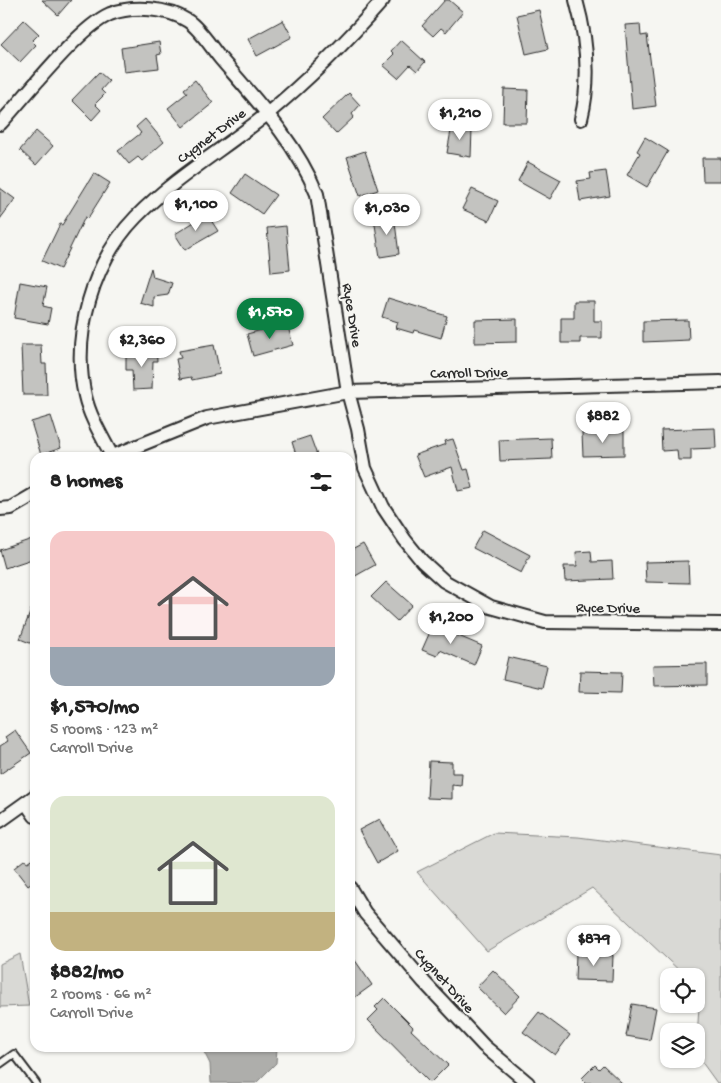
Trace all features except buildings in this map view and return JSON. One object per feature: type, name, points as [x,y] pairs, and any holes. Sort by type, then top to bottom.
[{"type":"street","name":"Cygnet Drive","points":[[108,452],[98,432],[85,396],[80,357],[86,312],[102,265],[136,217],[198,164],[267,114],[327,59],[383,0]]},
{"type":"street","points":[[576,0],[588,70],[586,101],[581,119]]},
{"type":"street","name":"Ryce Drive","points":[[0,124],[91,26],[111,14],[136,9],[163,12],[189,22],[267,114],[303,164],[317,194],[348,392],[358,429],[365,468],[383,507],[404,540],[422,561],[444,580],[491,607],[545,622],[721,624]]},
{"type":"street","name":"Carroll Drive","points":[[123,452],[207,418],[348,392],[721,382]]},
{"type":"street","points":[[0,510],[11,508],[30,497]]},
{"type":"street","points":[[0,821],[30,799]]},
{"type":"street","name":"Cygnet Drive","points":[[355,896],[365,913],[431,989],[484,1046],[528,1083]]},
{"type":"lane","points":[[0,1064],[14,1054],[36,1083]]},
{"type":"shaded area","points":[[494,833],[578,837],[721,855],[721,1083],[717,1083],[705,1066],[705,1023],[698,1023],[699,1013],[705,1013],[705,968],[677,968],[592,888],[487,951],[417,872]]},
{"type":"shaded area","points":[[20,954],[29,1006],[0,1007],[0,964]]},
{"type":"shaded area","points":[[204,1052],[277,1052],[276,1063],[256,1083],[211,1083],[210,1064]]}]
